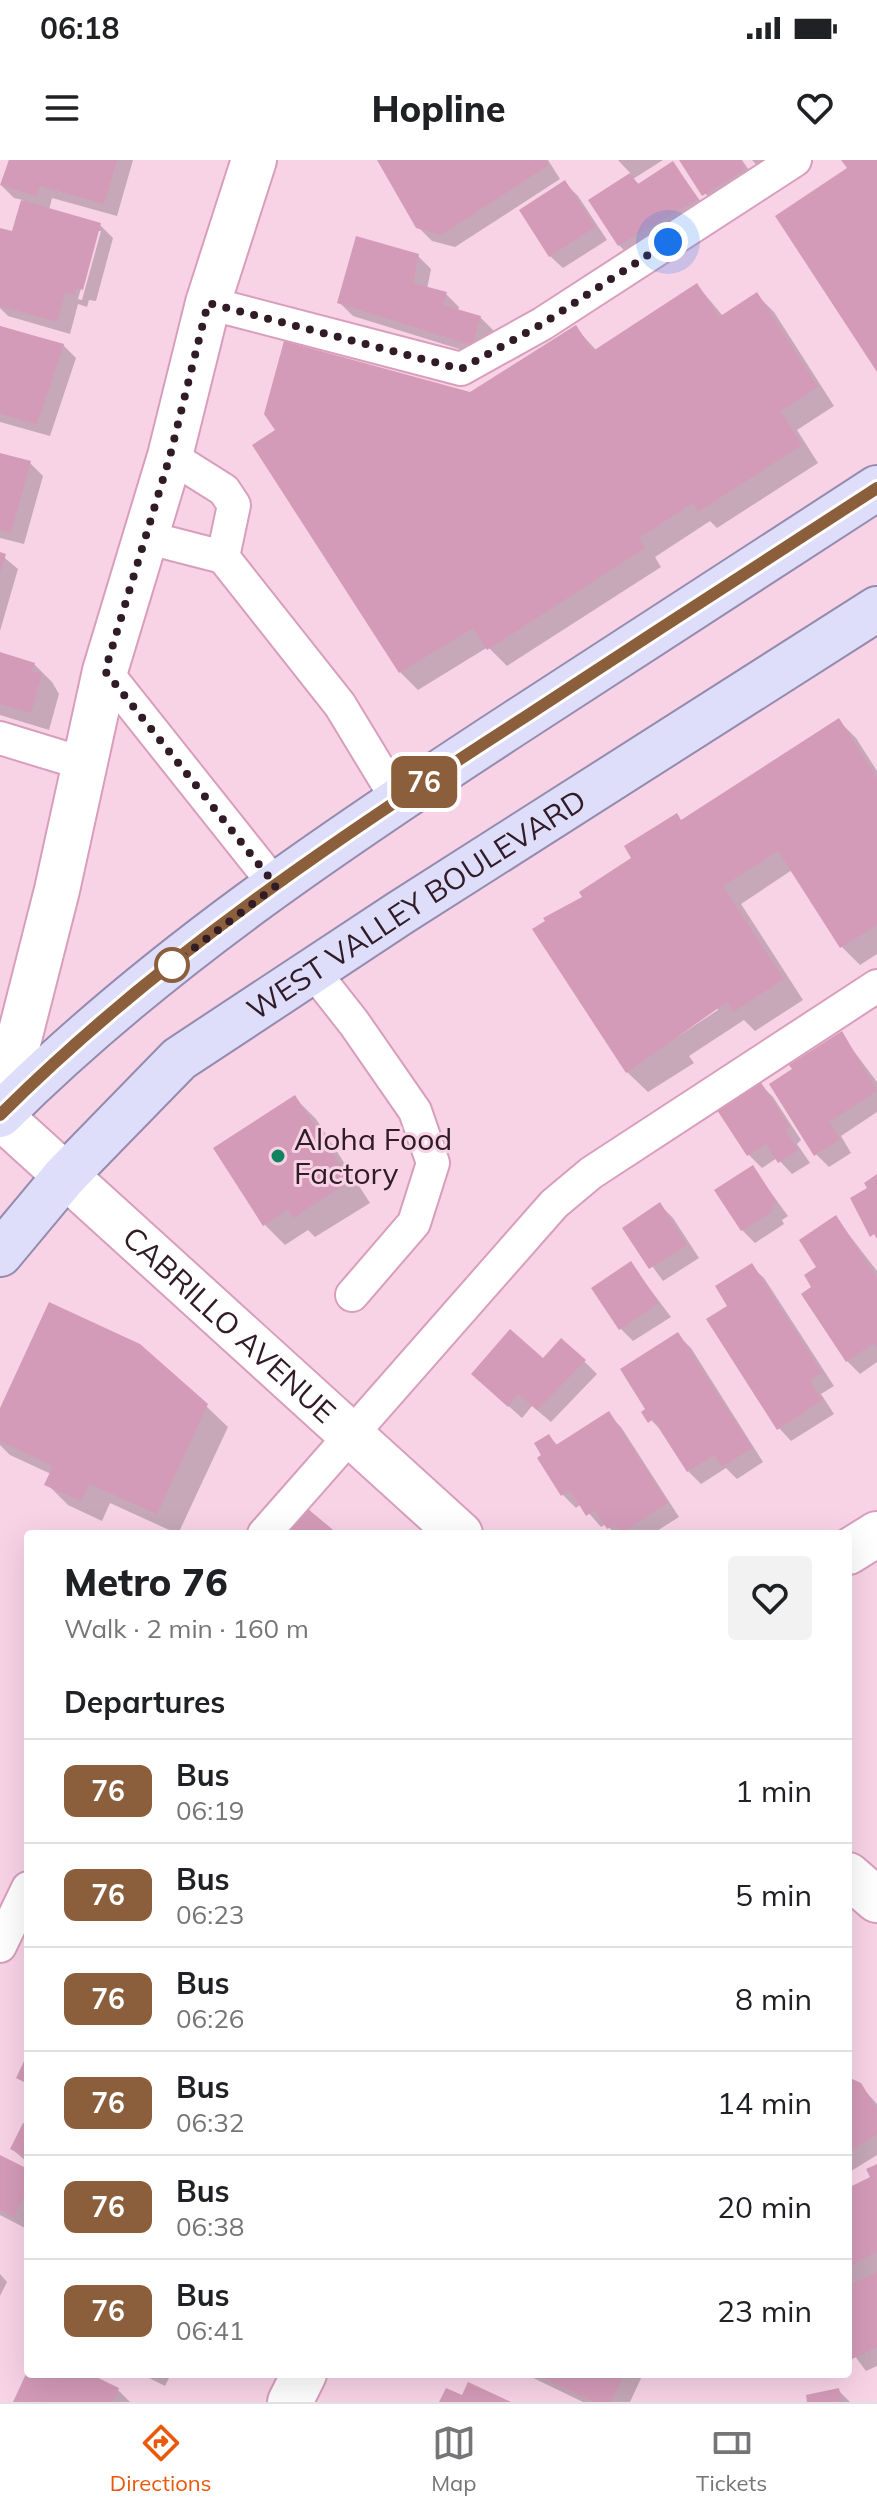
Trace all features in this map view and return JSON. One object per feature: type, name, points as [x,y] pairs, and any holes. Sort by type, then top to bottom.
[{"type":"main road","points":[[0,1115],[93,1028],[276,886],[397,799],[877,488]]},
{"type":"main road","name":"WEST VALLEY BOULEVARD","points":[[0,1254],[65,1176],[179,1059],[877,609]]},
{"type":"street","points":[[0,1115],[105,671],[170,456],[208,303],[254,160]]},
{"type":"street","name":"CABRILLO AVENUE","points":[[0,1115],[455,1530]]},
{"type":"street","points":[[852,1550],[877,1534]]},
{"type":"street","points":[[852,1878],[877,1900]]},
{"type":"street","points":[[290,2402],[302,2378]]},
{"type":"lane","points":[[208,303],[461,369],[542,324],[795,160]]},
{"type":"lane","points":[[170,456],[224,490],[234,505],[223,557]]},
{"type":"lane","points":[[145,537],[223,557],[340,705],[397,799]]},
{"type":"lane","points":[[105,671],[276,886]]},
{"type":"lane","points":[[0,738],[85,764]]},
{"type":"lane","points":[[313,971],[354,1023],[415,1111],[433,1163],[414,1223],[352,1295]]},
{"type":"lane","points":[[267,1530],[521,1238],[566,1193],[604,1164],[877,986]]},
{"type":"lane","points":[[0,1946],[24,1896]]},
{"type":"building","points":[[9,160],[117,160],[104,204],[40,186],[36,196],[0,185]]},
{"type":"building","points":[[377,160],[546,160],[549,165],[441,235],[416,228]]},
{"type":"building","points":[[679,160],[740,160],[745,169],[702,196]]},
{"type":"building","points":[[841,160],[877,160],[877,372],[775,216],[847,168]]},
{"type":"building","points":[[673,161],[698,199],[618,246],[588,200],[630,173],[638,184]]},
{"type":"building","points":[[565,180],[595,227],[549,257],[519,210]]},
{"type":"building","points":[[21,200],[101,223],[83,290],[77,288],[74,295],[65,293],[57,322],[0,306],[0,228],[12,231]]},
{"type":"building","points":[[356,236],[419,254],[413,283],[447,292],[443,305],[481,316],[472,345],[337,303]]},
{"type":"building","points":[[697,283],[719,317],[757,292],[818,387],[781,411],[802,445],[698,512],[693,503],[639,538],[645,548],[487,650],[473,628],[399,673],[252,445],[275,430],[264,414],[284,341],[470,392],[576,325],[593,351]]},
{"type":"building","points":[[0,326],[64,344],[37,424],[0,414]]},
{"type":"building","points":[[0,453],[31,461],[11,533],[0,530]]},
{"type":"building","points":[[0,552],[6,554],[1,571],[0,571]]},
{"type":"building","points":[[0,652],[35,663],[32,671],[42,674],[31,713],[0,704]]},
{"type":"building","points":[[839,718],[877,778],[877,925],[840,948],[778,851],[723,886],[784,979],[733,1012],[727,1002],[626,1073],[532,929],[545,921],[543,918],[582,897],[579,892],[631,858],[624,846],[677,813],[681,820]]},
{"type":"building","points":[[842,1031],[877,1091],[829,1122],[840,1139],[814,1156],[769,1084],[792,1069],[789,1065]]},
{"type":"building","points":[[760,1081],[790,1127],[785,1130],[798,1150],[778,1163],[766,1144],[747,1156],[717,1110]]},
{"type":"building","points":[[295,1095],[350,1181],[293,1218],[288,1209],[263,1226],[213,1148]]},
{"type":"building","points":[[753,1165],[777,1202],[771,1207],[773,1211],[741,1231],[714,1190]]},
{"type":"building","points":[[877,1174],[877,1239],[874,1234],[870,1237],[850,1198],[867,1188],[864,1183]]},
{"type":"building","points":[[660,1202],[687,1245],[649,1269],[622,1228]]},
{"type":"building","points":[[836,1215],[877,1278],[877,1348],[874,1343],[846,1362],[801,1294],[811,1287],[804,1275],[816,1267],[799,1240]]},
{"type":"building","points":[[631,1261],[659,1303],[619,1330],[591,1288]]},
{"type":"building","points":[[752,1263],[822,1373],[810,1380],[822,1400],[777,1430],[706,1319],[727,1306],[715,1286]]},
{"type":"building","points":[[49,1302],[140,1344],[208,1404],[157,1514],[89,1484],[81,1501],[44,1485],[53,1466],[0,1441],[0,1408]]},
{"type":"building","points":[[510,1329],[543,1358],[561,1338],[586,1360],[537,1410],[518,1394],[508,1407],[471,1374]]},
{"type":"building","points":[[678,1332],[752,1448],[722,1467],[714,1455],[687,1472],[653,1419],[648,1423],[641,1412],[645,1409],[620,1369]]},
{"type":"building","points":[[609,1411],[668,1503],[626,1530],[619,1530],[616,1524],[607,1529],[595,1510],[586,1516],[570,1490],[561,1496],[537,1458],[541,1455],[534,1443],[549,1434],[556,1445]]},
{"type":"building","points":[[308,1509],[333,1530],[290,1530]]},
{"type":"building","points":[[24,2061],[24,2082],[16,2078]]},
{"type":"building","points":[[852,2079],[861,2083],[877,2109],[877,2134],[852,2150]]},
{"type":"building","points":[[23,2123],[24,2123],[24,2156],[10,2149]]},
{"type":"building","points":[[0,2155],[24,2167],[24,2196],[14,2217],[0,2210]]},
{"type":"building","points":[[877,2164],[877,2252],[852,2265],[852,2186],[870,2177],[866,2169]]},
{"type":"building","points":[[877,2272],[877,2347],[852,2359],[852,2283]]},
{"type":"building","points":[[24,2378],[98,2378],[119,2388],[113,2402],[13,2402]]},
{"type":"building","points":[[544,2378],[622,2378],[611,2402],[594,2402]]},
{"type":"building","points":[[468,2382],[511,2402],[439,2402],[446,2388],[462,2395]]},
{"type":"building","points":[[839,2388],[842,2402],[807,2402],[806,2395]]},
{"type":"bus line","name":"76","points":[[0,1115],[43,1072],[159,974],[397,799],[877,488]]},
{"type":"place","name":"Aloha Food Factory","points":[[278,1156]]},
{"type":"route","points":[[172,965],[276,886],[105,671],[170,456],[208,303],[461,369],[542,324],[668,242]]}]
